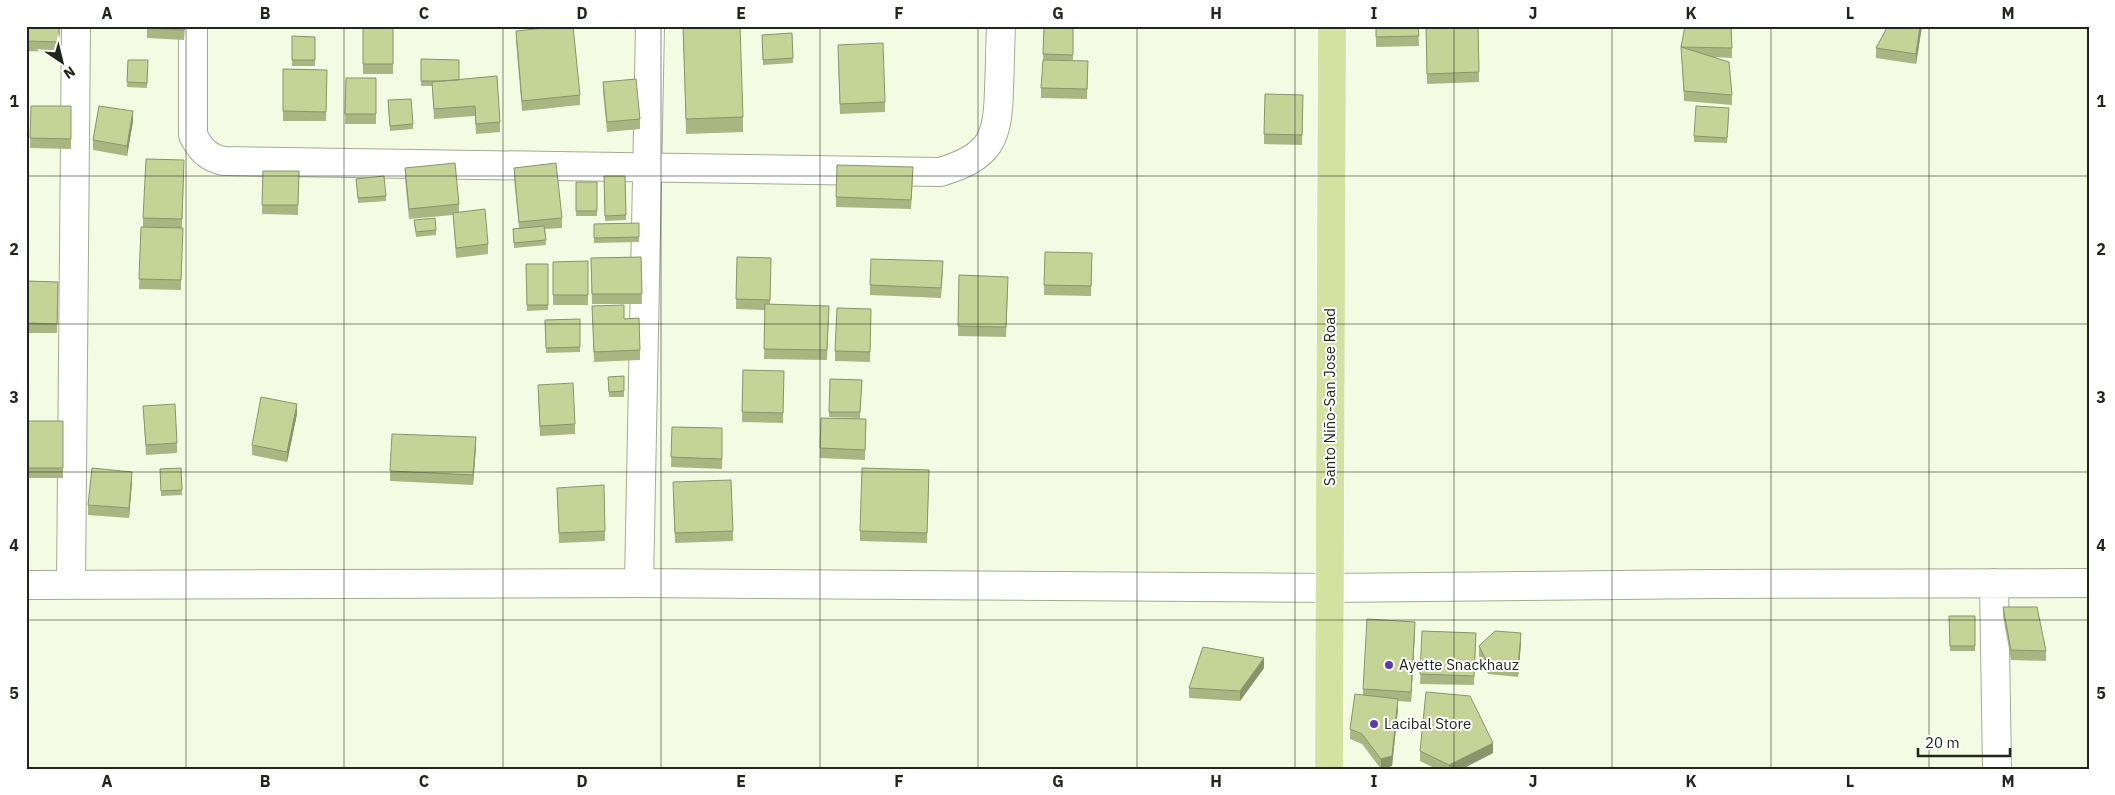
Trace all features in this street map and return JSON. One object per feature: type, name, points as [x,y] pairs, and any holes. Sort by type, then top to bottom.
[{"type":"main road","name":"Santo Niño-San Jose Road","points":[[1329,769],[1332,26]]},
{"type":"street","points":[[71,585],[76,26]]},
{"type":"street","points":[[193,26],[193,135],[199,147],[214,160],[244,162],[940,172],[963,165],[979,155],[989,143],[995,131],[998,115],[1001,26]]},
{"type":"street","points":[[639,583],[650,26]]},
{"type":"street","points":[[26,585],[639,583],[1329,588],[2089,583]]},
{"type":"street","points":[[1994,583],[1997,769]]},
{"type":"building","points":[[26,26],[59,26],[59,42],[26,41]]},
{"type":"building","points":[[147,26],[185,26],[184,30],[147,28]]},
{"type":"building","points":[[363,26],[393,26],[393,64],[363,64]]},
{"type":"building","points":[[573,26],[580,95],[522,101],[516,31]]},
{"type":"building","points":[[683,26],[740,26],[743,117],[686,119]]},
{"type":"building","points":[[1044,26],[1073,26],[1073,55],[1043,54]]},
{"type":"building","points":[[1376,26],[1418,26],[1419,36],[1376,37]]},
{"type":"building","points":[[1426,26],[1478,26],[1479,72],[1427,74]]},
{"type":"building","points":[[1685,26],[1731,26],[1732,48],[1681,47]]},
{"type":"building","points":[[1888,26],[1920,26],[1916,54],[1876,48]]},
{"type":"building","points":[[792,33],[793,58],[763,60],[762,35]]},
{"type":"building","points":[[292,36],[315,37],[315,60],[292,60]]},
{"type":"building","points":[[883,43],[885,102],[840,104],[838,45]]},
{"type":"building","points":[[1681,47],[1729,62],[1732,95],[1684,91]]},
{"type":"building","points":[[421,59],[459,60],[459,80],[421,81]]},
{"type":"building","points":[[128,60],[148,60],[147,83],[127,82]]},
{"type":"building","points":[[1043,60],[1088,61],[1087,89],[1041,88]]},
{"type":"building","points":[[283,69],[327,70],[326,112],[283,111]]},
{"type":"building","points":[[497,76],[500,122],[476,124],[475,106],[434,109],[432,82]]},
{"type":"building","points":[[346,78],[376,78],[376,114],[345,114]]},
{"type":"building","points":[[636,79],[640,119],[607,122],[603,82]]},
{"type":"building","points":[[1265,94],[1303,95],[1302,135],[1264,134]]},
{"type":"building","points":[[411,99],[413,124],[390,126],[388,100]]},
{"type":"building","points":[[31,106],[71,106],[71,139],[30,138]]},
{"type":"building","points":[[99,106],[133,111],[127,146],[93,140]]},
{"type":"building","points":[[1696,106],[1729,108],[1727,138],[1694,136]]},
{"type":"building","points":[[146,159],[184,160],[182,219],[143,218]]},
{"type":"building","points":[[455,163],[459,204],[409,209],[405,168]]},
{"type":"building","points":[[556,163],[562,218],[519,222],[514,168]]},
{"type":"building","points":[[837,165],[913,167],[911,200],[836,197]]},
{"type":"building","points":[[263,171],[299,171],[298,205],[262,205]]},
{"type":"building","points":[[384,176],[386,196],[358,198],[356,179]]},
{"type":"building","points":[[604,176],[625,176],[626,215],[605,216]]},
{"type":"building","points":[[576,182],[597,182],[597,211],[576,211]]},
{"type":"building","points":[[485,209],[488,244],[456,248],[453,213]]},
{"type":"building","points":[[435,218],[436,230],[416,232],[414,220]]},
{"type":"building","points":[[639,223],[639,237],[594,238],[594,224]]},
{"type":"building","points":[[544,226],[546,240],[514,243],[513,229]]},
{"type":"building","points":[[141,227],[183,228],[181,280],[139,279]]},
{"type":"building","points":[[1045,252],[1092,253],[1091,286],[1044,285]]},
{"type":"building","points":[[641,257],[642,294],[592,294],[591,258]]},
{"type":"building","points":[[737,257],[771,258],[770,300],[736,299]]},
{"type":"building","points":[[871,259],[943,261],[941,288],[870,285]]},
{"type":"building","points":[[588,261],[588,295],[553,295],[553,262]]},
{"type":"building","points":[[526,264],[548,264],[548,305],[527,305]]},
{"type":"building","points":[[959,275],[1008,277],[1006,327],[958,326]]},
{"type":"building","points":[[26,281],[58,282],[57,324],[26,323]]},
{"type":"building","points":[[765,304],[829,306],[827,350],[764,349]]},
{"type":"building","points":[[624,305],[624,319],[639,318],[640,350],[594,352],[592,306]]},
{"type":"building","points":[[837,308],[871,309],[870,352],[835,351]]},
{"type":"building","points":[[580,319],[580,347],[546,348],[545,320]]},
{"type":"building","points":[[743,370],[784,371],[783,413],[742,412]]},
{"type":"building","points":[[624,376],[624,391],[609,392],[608,377]]},
{"type":"building","points":[[830,379],[862,380],[860,412],[829,412]]},
{"type":"building","points":[[573,383],[575,424],[540,426],[538,385]]},
{"type":"building","points":[[261,397],[297,404],[287,452],[252,445]]},
{"type":"building","points":[[175,404],[177,443],[146,445],[143,406]]},
{"type":"building","points":[[821,418],[866,419],[865,450],[820,448]]},
{"type":"building","points":[[26,421],[63,421],[63,468],[26,468]]},
{"type":"building","points":[[672,427],[722,428],[722,459],[671,457]]},
{"type":"building","points":[[392,434],[476,437],[473,475],[390,471]]},
{"type":"building","points":[[92,468],[132,472],[129,508],[88,505]]},
{"type":"building","points":[[181,468],[182,490],[161,491],[160,469]]},
{"type":"building","points":[[862,468],[929,470],[927,533],[860,531]]},
{"type":"building","points":[[731,480],[733,531],[675,533],[673,482]]},
{"type":"building","points":[[604,485],[605,531],[559,533],[557,488]]},
{"type":"building","points":[[2003,607],[2037,607],[2046,651],[2011,650]]},
{"type":"building","points":[[1949,616],[1975,616],[1975,646],[1950,646]]},
{"type":"building","name":"Ayette Snackhauz","points":[[1367,619],[1415,622],[1411,692],[1363,689]]},
{"type":"building","points":[[1422,631],[1476,633],[1474,676],[1420,674]]},
{"type":"building","points":[[1495,631],[1521,633],[1518,667],[1488,664],[1479,646]]},
{"type":"building","points":[[1203,647],[1264,658],[1240,691],[1189,688]]},
{"type":"building","points":[[1426,692],[1470,696],[1493,743],[1449,765],[1420,751]]},
{"type":"building","name":"Lacibal Store","points":[[1355,694],[1398,699],[1392,756],[1381,759],[1362,734],[1350,729]]},
{"type":"place","name":"Ayette Snackhauz","points":[[1389,665]]},
{"type":"place","name":"Lacibal Store","points":[[1374,724]]}]
